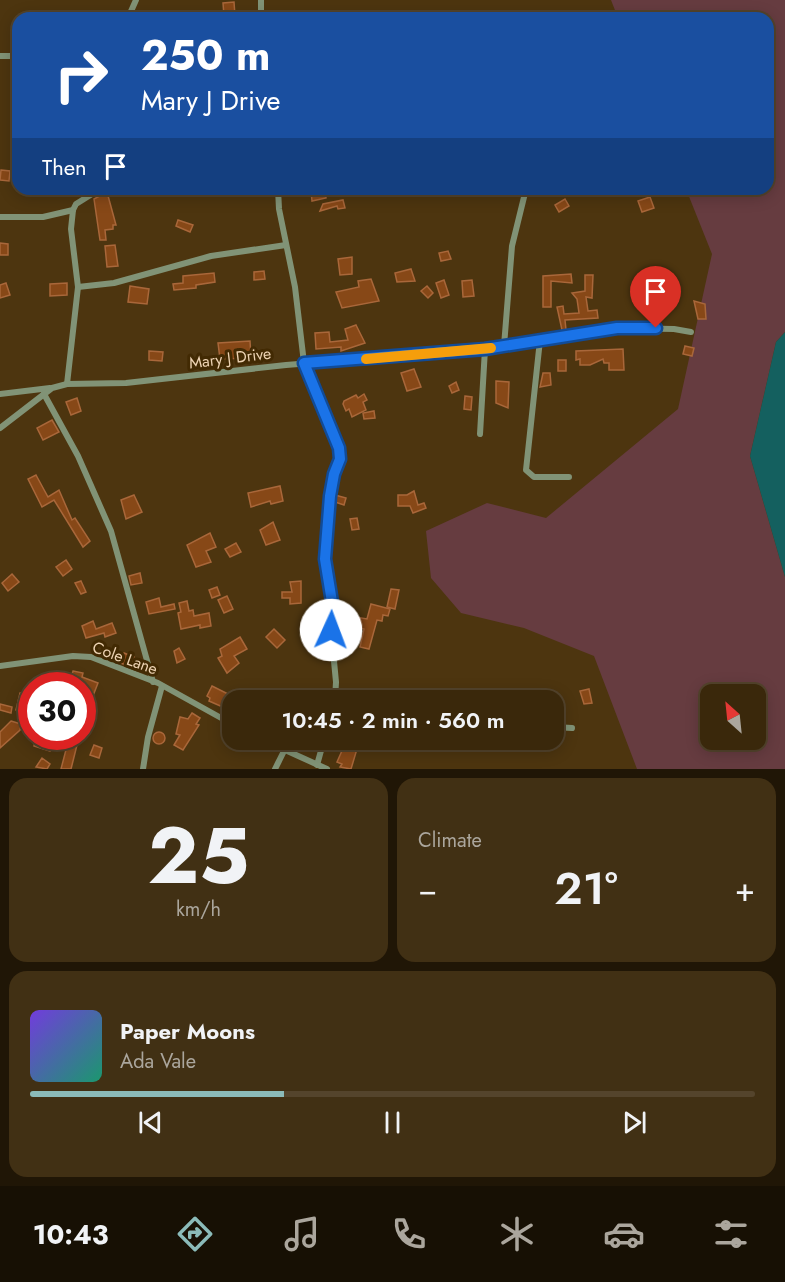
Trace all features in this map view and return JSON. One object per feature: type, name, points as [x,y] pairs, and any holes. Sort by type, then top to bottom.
[{"type":"street","points":[[67,384],[78,287],[71,229],[73,210],[76,204],[90,195]]},
{"type":"street","points":[[278,195],[279,209],[295,287],[304,363],[339,448],[340,459],[334,474],[330,496],[325,559],[333,608],[331,630],[335,690]]},
{"type":"street","points":[[504,346],[512,246],[527,195]]},
{"type":"street","points":[[0,217],[43,217],[73,210]]},
{"type":"street","points":[[78,287],[114,283],[211,256],[286,244]]},
{"type":"street","name":"Mary J Drive","points":[[0,428],[52,388],[67,384],[126,384],[304,363],[485,349],[617,328],[674,329],[691,332]]},
{"type":"street","points":[[540,340],[539,368],[526,470],[534,477],[570,477]]},
{"type":"street","points":[[480,434],[485,349]]},
{"type":"street","points":[[0,394],[52,388]]},
{"type":"street","points":[[44,394],[78,456],[111,531],[153,682]]},
{"type":"street","name":"Cole Lane","points":[[0,666],[73,656],[91,657],[162,686],[222,719]]},
{"type":"street","points":[[143,769],[147,737],[162,686]]},
{"type":"street","points":[[564,728],[572,728]]},
{"type":"street","points":[[275,769],[284,750]]},
{"type":"street","points":[[291,750],[327,769]]},
{"type":"street","points":[[317,765],[321,750]]},
{"type":"shaded area","points":[[611,0],[785,0],[785,332],[776,342],[750,456],[785,577],[785,769],[637,769],[594,656],[524,628],[461,613],[431,578],[426,531],[487,503],[546,518],[678,409],[712,254],[688,195],[774,195],[774,12],[616,12]]},
{"type":"water","points":[[785,332],[785,577],[750,456],[776,342]]},
{"type":"building","points":[[234,2],[235,12],[224,12],[223,3]]},
{"type":"building","points":[[1,170],[10,171],[9,181],[0,180]]},
{"type":"building","points":[[108,195],[116,225],[113,225],[113,229],[105,230],[106,240],[100,240],[94,199]]},
{"type":"building","points":[[311,195],[326,195],[326,198],[312,201]]},
{"type":"building","points":[[650,197],[654,208],[642,212],[638,201]]},
{"type":"building","points":[[565,199],[569,206],[559,212],[555,205]]},
{"type":"building","points":[[343,200],[345,208],[338,209],[337,206],[320,211],[323,204]]},
{"type":"building","points":[[178,220],[193,225],[190,232],[176,226]]},
{"type":"building","points":[[0,243],[8,244],[8,255],[0,255]]},
{"type":"building","points":[[115,245],[118,266],[107,267],[105,246]]},
{"type":"building","points":[[448,251],[451,259],[441,261],[439,253]]},
{"type":"building","points":[[352,257],[352,274],[340,275],[338,259]]},
{"type":"building","points":[[411,269],[415,281],[397,282],[395,273]]},
{"type":"building","points":[[264,271],[265,279],[254,280],[254,272]]},
{"type":"building","points":[[214,273],[215,282],[196,285],[196,288],[174,290],[173,284],[183,283],[183,276]]},
{"type":"building","points":[[571,274],[572,283],[551,281],[551,307],[543,307],[543,276]]},
{"type":"building","points":[[585,275],[593,275],[592,298],[586,297],[588,311],[597,310],[598,318],[565,320],[566,330],[562,330],[557,307],[563,306],[564,314],[579,313],[577,299],[572,293],[585,291]]},
{"type":"building","points":[[371,279],[379,301],[342,308],[336,292],[359,287],[358,281]]},
{"type":"building","points":[[444,280],[449,295],[441,298],[436,283]]},
{"type":"building","points":[[472,280],[474,296],[463,297],[462,281]]},
{"type":"building","points":[[6,283],[10,295],[0,298],[0,285]]},
{"type":"building","points":[[67,283],[67,295],[50,296],[50,284]]},
{"type":"building","points":[[130,286],[149,289],[147,304],[128,302]]},
{"type":"building","points":[[427,286],[433,293],[428,298],[421,291]]},
{"type":"building","points":[[656,299],[662,302],[652,317],[642,311],[645,306],[649,309]]},
{"type":"building","points":[[694,301],[705,304],[706,319],[698,319]]},
{"type":"building","points":[[356,325],[365,343],[341,351],[341,347],[316,349],[315,333],[329,332],[330,342],[348,340],[345,329]]},
{"type":"building","points":[[250,341],[251,358],[220,359],[218,343]]},
{"type":"building","points":[[685,346],[694,348],[692,356],[683,354]]},
{"type":"building","points":[[623,349],[624,370],[609,370],[609,363],[604,363],[603,359],[590,365],[580,365],[580,359],[576,360],[576,351]]},
{"type":"building","points":[[149,351],[163,352],[162,361],[149,360]]},
{"type":"building","points":[[558,360],[566,360],[566,371],[558,371]]},
{"type":"building","points":[[414,369],[421,387],[407,391],[401,373]]},
{"type":"building","points":[[543,373],[550,373],[551,385],[540,387]]},
{"type":"building","points":[[496,381],[509,382],[508,408],[496,403]]},
{"type":"building","points":[[456,382],[459,390],[452,393],[449,386]]},
{"type":"building","points":[[364,394],[367,400],[363,402],[366,410],[352,417],[349,409],[346,411],[344,401]]},
{"type":"building","points":[[465,396],[472,397],[471,410],[464,409]]},
{"type":"building","points":[[77,398],[81,411],[71,415],[66,402]]},
{"type":"building","points":[[374,411],[375,418],[364,419],[363,413]]},
{"type":"building","points":[[52,420],[59,432],[43,440],[37,428]]},
{"type":"building","points":[[36,475],[48,497],[59,490],[72,520],[75,518],[90,541],[83,547],[54,500],[42,507],[28,479]]},
{"type":"building","points":[[280,486],[283,501],[271,504],[270,501],[251,507],[248,493]]},
{"type":"building","points":[[414,491],[418,505],[424,503],[426,508],[413,513],[410,506],[398,506],[398,495],[407,495]]},
{"type":"building","points":[[134,495],[142,512],[126,519],[121,500]]},
{"type":"building","points":[[335,495],[346,498],[344,505],[335,502]]},
{"type":"building","points":[[357,518],[359,529],[352,530],[350,519]]},
{"type":"building","points":[[273,522],[280,540],[266,545],[260,530]]},
{"type":"building","points":[[210,533],[216,547],[206,551],[211,562],[196,567],[187,545]]},
{"type":"building","points":[[236,543],[241,552],[230,557],[225,549]]},
{"type":"building","points":[[66,560],[72,569],[63,576],[56,567]]},
{"type":"building","points":[[140,573],[142,583],[131,585],[129,576]]},
{"type":"building","points":[[12,574],[19,582],[8,591],[2,583]]},
{"type":"building","points":[[81,581],[86,592],[81,594],[75,583]]},
{"type":"building","points":[[301,581],[301,603],[290,604],[290,598],[282,598],[282,592],[292,592],[290,582]]},
{"type":"building","points":[[217,587],[220,595],[212,598],[209,590]]},
{"type":"building","points":[[391,589],[399,590],[395,609],[387,607]]},
{"type":"building","points":[[227,596],[233,609],[224,613],[218,600]]},
{"type":"building","points":[[159,598],[161,607],[174,604],[175,609],[149,614],[146,602]]},
{"type":"building","points":[[187,601],[189,611],[193,610],[194,616],[209,613],[211,626],[200,628],[200,625],[181,629],[179,603]]},
{"type":"building","points":[[371,604],[390,609],[388,616],[383,615],[382,621],[377,620],[369,649],[360,647],[364,629],[350,625],[349,627],[337,626],[337,618],[343,619],[344,615],[367,619]]},
{"type":"building","points":[[93,621],[96,629],[112,623],[116,633],[105,637],[104,633],[86,638],[82,626]]},
{"type":"building","points":[[317,625],[326,647],[318,651],[313,640],[310,642],[305,630]]},
{"type":"building","points":[[274,629],[285,640],[277,648],[266,637]]},
{"type":"building","points":[[240,637],[247,649],[234,656],[239,663],[227,673],[218,658],[222,656],[220,649]]},
{"type":"building","points":[[179,648],[185,659],[177,663],[174,651]]},
{"type":"building","points":[[124,653],[134,657],[130,667],[121,663]]},
{"type":"building","points":[[212,686],[222,691],[222,707],[209,701],[210,698],[207,696]]},
{"type":"building","points":[[589,689],[592,703],[584,704],[580,691]]},
{"type":"building","points":[[0,704],[12,707],[11,713],[0,710]]},
{"type":"building","points":[[192,713],[200,718],[196,724],[199,725],[183,750],[174,745],[180,735],[176,734],[180,717],[188,719]]},
{"type":"building","points":[[11,721],[18,723],[18,732],[0,748],[0,732]]},
{"type":"building","points":[[159,732],[165,738],[159,744],[153,738]]},
{"type":"building","points":[[96,746],[102,748],[99,758],[90,755],[92,750],[96,750]]},
{"type":"building","points":[[66,750],[76,750],[71,769],[61,769]]},
{"type":"building","points":[[342,750],[357,750],[351,769],[340,767],[342,764],[337,762]]},
{"type":"building","points":[[42,758],[50,764],[47,769],[36,767]]},
{"type":"slow traffic","points":[[366,359],[491,348]]},
{"type":"route","points":[[331,630],[333,608],[325,559],[330,524],[330,496],[334,474],[340,459],[339,448],[304,363],[485,349],[617,328],[656,328]]}]
